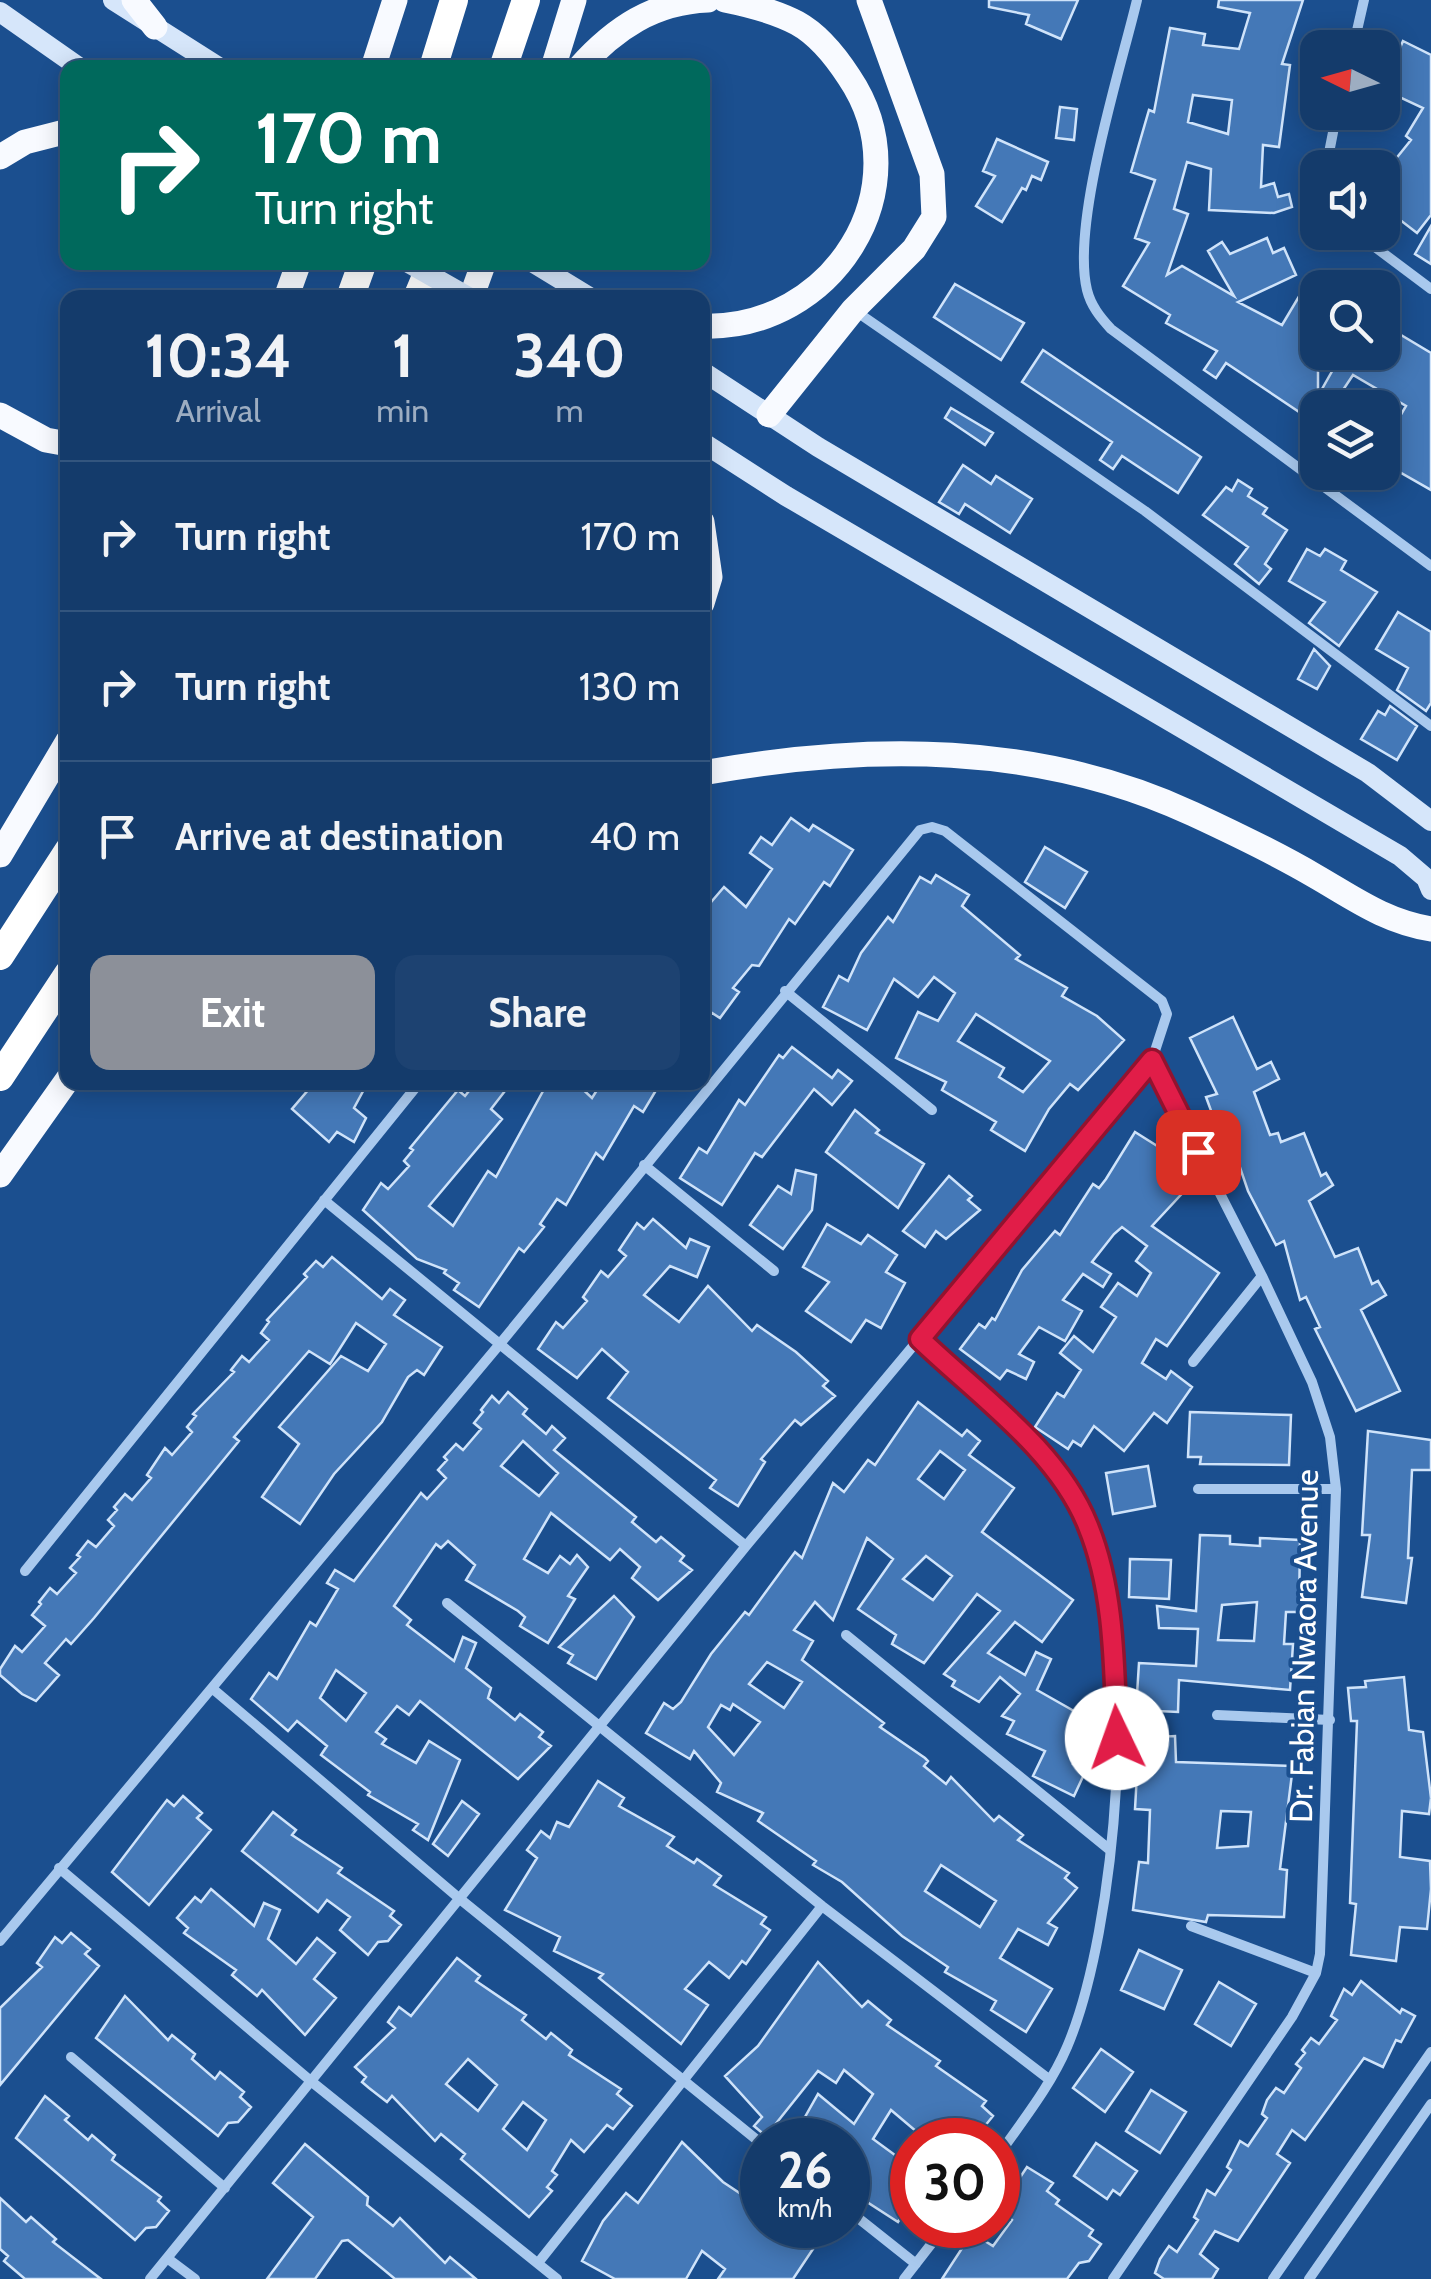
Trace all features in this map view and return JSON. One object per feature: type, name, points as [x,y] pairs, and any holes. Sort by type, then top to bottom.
[{"type":"highway","points":[[134,0],[155,27]]},
{"type":"highway","points":[[376,60],[395,0]]},
{"type":"highway","points":[[435,60],[454,0]]},
{"type":"highway","points":[[506,60],[526,0]]},
{"type":"highway","points":[[555,60],[574,0]]},
{"type":"highway","points":[[586,60],[607,37],[638,17],[680,1],[708,0]]},
{"type":"highway","points":[[710,325],[753,320],[821,286],[851,254],[867,223],[877,185],[870,123],[859,92],[833,54],[800,24],[762,8],[724,0]]},
{"type":"highway","points":[[769,415],[853,310],[926,234],[934,217],[932,174],[868,0]]},
{"type":"highway","points":[[0,158],[24,142],[60,133]]},
{"type":"highway","points":[[0,415],[46,440],[60,443]]},
{"type":"highway","points":[[710,772],[797,756],[914,751],[1037,764],[1118,782],[1298,867],[1367,910],[1431,929]]},
{"type":"highway","points":[[0,855],[60,754]]},
{"type":"highway","points":[[0,956],[60,863]]},
{"type":"highway","points":[[0,1077],[60,986]]},
{"type":"highway","points":[[0,1174],[61,1090]]},
{"type":"highway","points":[[51,1107],[71,1090]]},
{"type":"main road","points":[[114,0],[207,60]]},
{"type":"main road","points":[[0,12],[69,60]]},
{"type":"main road","points":[[422,270],[457,290]]},
{"type":"main road","points":[[545,270],[577,290]]},
{"type":"main road","points":[[710,376],[1368,773],[1431,821]]},
{"type":"main road","points":[[710,447],[786,496],[1400,856],[1426,878],[1431,890]]},
{"type":"street","points":[[1137,0],[1087,212],[1085,272],[1091,302],[1111,329],[1431,566]]},
{"type":"street","points":[[1356,30],[1364,0]]},
{"type":"street","points":[[1379,250],[1431,289]]},
{"type":"street","points":[[853,310],[1145,511],[1431,726]]},
{"type":"street","points":[[150,2279],[746,1546],[1152,1060],[1166,1025],[1162,1001],[945,831],[932,827],[920,830],[710,1084]]},
{"type":"street","points":[[785,991],[932,1110]]},
{"type":"street","name":"Dr. Fabian Nwaora Avenue","points":[[1152,1060],[1262,1276],[1312,1382],[1330,1437],[1336,1489],[1330,1720],[1316,1973]]},
{"type":"street","points":[[25,1570],[413,1090]]},
{"type":"street","points":[[0,1941],[499,1345],[705,1090]]},
{"type":"street","points":[[644,1165],[774,1271]]},
{"type":"street","points":[[324,1200],[746,1546]]},
{"type":"street","points":[[1193,1362],[1262,1276]]},
{"type":"street","points":[[920,1339],[1034,1448],[1088,1524],[1107,1599],[1117,1738],[1110,1850],[1098,1950],[1080,2013],[1050,2080],[1020,2124]]},
{"type":"street","points":[[1198,1489],[1336,1489]]},
{"type":"street","points":[[447,1603],[822,1906],[1050,2080]]},
{"type":"street","points":[[846,1635],[1110,1850]]},
{"type":"street","points":[[214,1689],[460,1900],[740,2127]]},
{"type":"street","points":[[1217,1715],[1330,1720]]},
{"type":"street","points":[[59,1868],[312,2082],[557,2279]]},
{"type":"street","points":[[538,2263],[822,1906]]},
{"type":"street","points":[[1113,2279],[1292,2017],[1316,1973],[1191,1926]]},
{"type":"street","points":[[1273,2279],[1431,2052]]},
{"type":"street","points":[[70,2056],[225,2188]]},
{"type":"street","points":[[1309,2279],[1431,2104]]},
{"type":"street","points":[[870,2227],[916,2264]]},
{"type":"street","points":[[904,2279],[928,2248]]},
{"type":"street","points":[[168,2258],[194,2279]]},
{"type":"building","points":[[989,0],[1078,0],[1061,39],[1026,24],[1029,15],[989,7]]},
{"type":"building","points":[[1219,0],[1303,0],[1282,64],[1290,65],[1279,147],[1263,145],[1261,187],[1274,183],[1278,197],[1289,194],[1292,207],[1274,213],[1209,210],[1211,169],[1187,162],[1174,209],[1188,214],[1167,275],[1182,266],[1234,296],[1208,251],[1222,242],[1230,254],[1267,238],[1273,253],[1284,248],[1296,275],[1238,302],[1282,325],[1300,295],[1300,370],[1318,370],[1318,390],[1300,390],[1300,413],[1226,363],[1216,378],[1204,370],[1217,351],[1166,323],[1170,315],[1123,286],[1149,243],[1135,238],[1155,180],[1131,172],[1149,110],[1154,112],[1170,28],[1205,34],[1203,45],[1239,49],[1250,13],[1218,7]],"holes":[[[1193,95],[1232,100],[1228,134],[1188,122]]]},
{"type":"building","points":[[1403,41],[1431,55],[1431,215],[1417,233],[1400,220],[1400,154],[1411,140],[1406,136],[1423,108],[1400,97]]},
{"type":"building","points":[[1060,107],[1077,109],[1074,140],[1056,138]]},
{"type":"building","points":[[997,139],[1048,162],[1041,180],[1032,176],[1002,222],[976,206],[995,176],[983,171]]},
{"type":"building","points":[[1431,226],[1431,264],[1415,254]]},
{"type":"building","points":[[955,284],[1024,323],[1001,360],[934,317]]},
{"type":"building","points":[[1400,334],[1431,353],[1431,490],[1400,472],[1400,416],[1406,406],[1400,402],[1400,390],[1379,390],[1353,375],[1343,390],[1321,390],[1333,370],[1400,370]]},
{"type":"building","points":[[1043,350],[1201,457],[1178,493],[1122,456],[1113,469],[1100,460],[1112,442],[1022,382]]},
{"type":"building","points":[[951,408],[993,433],[985,445],[945,418]]},
{"type":"building","points":[[963,465],[991,484],[996,476],[1032,499],[1010,533],[965,504],[959,514],[939,502]]},
{"type":"building","points":[[1238,480],[1252,489],[1248,496],[1267,508],[1263,514],[1287,530],[1265,564],[1271,569],[1259,584],[1235,564],[1248,547],[1203,515],[1226,487],[1232,491]]},
{"type":"building","points":[[1307,549],[1320,556],[1325,549],[1346,561],[1341,570],[1377,592],[1339,646],[1309,623],[1325,602],[1289,581]]},
{"type":"building","points":[[1398,612],[1431,632],[1431,703],[1426,711],[1397,690],[1408,668],[1376,649]]},
{"type":"building","points":[[1314,649],[1330,666],[1317,689],[1298,679]]},
{"type":"building","points":[[1390,706],[1417,726],[1397,760],[1361,739],[1378,711],[1385,715]]},
{"type":"building","points":[[791,818],[809,831],[813,825],[853,850],[830,886],[824,882],[795,924],[789,919],[759,966],[752,965],[733,988],[739,992],[720,1018],[710,1016],[710,899],[724,887],[746,907],[772,869],[750,853],[761,837],[772,845]]},
{"type":"building","points":[[1045,847],[1087,872],[1065,908],[1025,882]]},
{"type":"building","points":[[936,875],[969,895],[962,906],[1020,955],[1016,959],[1067,988],[1062,996],[1097,1016],[1124,1040],[1078,1090],[1070,1084],[1049,1109],[1025,1151],[991,1130],[996,1122],[942,1090],[946,1082],[896,1058],[918,1012],[938,1021],[955,993],[934,977],[918,997],[894,979],[867,1030],[823,1007],[839,976],[848,981],[861,953],[888,917],[893,922],[920,877],[931,883]],"holes":[[[976,1014],[1050,1061],[1023,1092],[999,1077],[1004,1068],[958,1041]]]},
{"type":"building","points":[[1233,1017],[1257,1069],[1271,1062],[1279,1079],[1254,1092],[1270,1135],[1278,1133],[1281,1142],[1304,1133],[1321,1176],[1326,1173],[1333,1185],[1309,1201],[1335,1257],[1358,1248],[1372,1284],[1378,1281],[1386,1295],[1361,1310],[1400,1391],[1356,1411],[1315,1329],[1320,1327],[1306,1297],[1300,1300],[1284,1241],[1276,1245],[1248,1191],[1228,1132],[1220,1135],[1206,1097],[1217,1094],[1190,1038]]},
{"type":"building","points":[[792,1047],[832,1078],[838,1070],[852,1081],[832,1105],[814,1089],[762,1157],[755,1153],[722,1205],[680,1178],[699,1148],[707,1153],[739,1100],[745,1105],[779,1055],[783,1058]]},
{"type":"building","points":[[308,1090],[364,1090],[354,1108],[366,1118],[354,1142],[337,1132],[329,1142],[292,1109]]},
{"type":"building","points":[[458,1090],[465,1096],[470,1090],[506,1090],[491,1109],[502,1119],[429,1206],[453,1226],[488,1171],[496,1177],[544,1090],[584,1090],[592,1098],[597,1090],[656,1090],[643,1112],[634,1106],[603,1159],[596,1153],[566,1205],[557,1199],[540,1224],[544,1227],[524,1252],[519,1248],[479,1307],[454,1290],[459,1283],[444,1273],[446,1270],[417,1259],[363,1210],[381,1183],[388,1189],[409,1166],[404,1161],[413,1150],[410,1148]]},
{"type":"building","points":[[855,1110],[879,1130],[876,1133],[924,1164],[898,1208],[826,1152]]},
{"type":"building","points":[[1135,1132],[1173,1156],[1167,1166],[1189,1186],[1152,1226],[1219,1273],[1167,1346],[1156,1339],[1142,1363],[1166,1379],[1171,1371],[1192,1387],[1167,1423],[1154,1413],[1124,1451],[1094,1426],[1081,1446],[1073,1441],[1068,1449],[1035,1427],[1057,1393],[1064,1397],[1081,1370],[1060,1353],[1074,1336],[1093,1352],[1116,1317],[1101,1307],[1118,1283],[1137,1296],[1151,1273],[1136,1261],[1147,1246],[1122,1227],[1114,1234],[1092,1262],[1111,1274],[1103,1287],[1083,1274],[1063,1300],[1082,1311],[1065,1341],[1039,1327],[1019,1354],[1034,1362],[1026,1379],[1007,1370],[1000,1379],[960,1349],[979,1324],[985,1328],[992,1318],[995,1320],[1022,1270],[1055,1231],[1060,1235],[1093,1184],[1099,1188]]},
{"type":"building","points":[[796,1170],[816,1175],[812,1210],[783,1249],[750,1225],[778,1186],[791,1194]]},
{"type":"building","points":[[949,1176],[972,1196],[968,1200],[980,1210],[946,1239],[936,1231],[925,1247],[903,1231]]},
{"type":"building","points":[[653,1219],[686,1248],[690,1239],[709,1247],[697,1277],[670,1266],[644,1295],[679,1322],[708,1286],[752,1331],[757,1325],[796,1352],[828,1381],[823,1386],[835,1396],[801,1425],[795,1420],[761,1459],[765,1462],[738,1506],[710,1488],[716,1480],[608,1398],[628,1372],[602,1349],[577,1378],[538,1349],[556,1322],[563,1328],[587,1301],[583,1297],[601,1271],[608,1277],[626,1256],[619,1250],[637,1223],[644,1229]]},
{"type":"building","points":[[827,1224],[861,1244],[868,1235],[897,1255],[886,1272],[905,1283],[881,1328],[866,1320],[851,1342],[806,1311],[829,1282],[803,1267]]},
{"type":"building","points":[[332,1257],[382,1299],[390,1289],[405,1300],[394,1315],[442,1347],[424,1375],[417,1370],[408,1377],[382,1422],[334,1474],[300,1524],[262,1497],[299,1444],[279,1427],[341,1356],[368,1371],[386,1344],[356,1323],[330,1364],[309,1351],[234,1437],[239,1441],[94,1618],[71,1644],[66,1639],[45,1663],[59,1675],[36,1701],[22,1694],[0,1675],[0,1669],[15,1646],[22,1652],[45,1626],[32,1615],[39,1602],[50,1588],[57,1594],[76,1573],[70,1568],[80,1557],[77,1555],[88,1541],[96,1547],[114,1526],[108,1520],[117,1510],[114,1507],[125,1494],[132,1500],[151,1478],[147,1475],[165,1448],[172,1455],[192,1432],[187,1427],[196,1416],[193,1414],[234,1372],[231,1370],[242,1356],[249,1362],[269,1340],[261,1333],[267,1320],[307,1277],[304,1274],[316,1261],[323,1267]]},
{"type":"building","points":[[508,1392],[527,1409],[523,1414],[546,1434],[552,1426],[565,1438],[554,1450],[636,1517],[632,1522],[656,1542],[661,1537],[684,1556],[680,1561],[692,1570],[658,1600],[632,1578],[640,1567],[620,1549],[610,1560],[551,1513],[524,1559],[548,1573],[560,1556],[570,1564],[577,1555],[588,1567],[568,1596],[575,1599],[548,1643],[520,1626],[525,1617],[518,1611],[466,1580],[475,1565],[448,1541],[441,1548],[436,1544],[394,1606],[411,1620],[407,1625],[454,1661],[463,1637],[476,1643],[466,1668],[491,1688],[488,1698],[515,1720],[520,1714],[543,1732],[539,1737],[551,1746],[518,1779],[420,1701],[409,1715],[397,1706],[376,1732],[386,1739],[382,1744],[416,1763],[429,1741],[460,1760],[428,1840],[413,1830],[418,1824],[368,1795],[370,1792],[321,1755],[327,1746],[297,1721],[288,1731],[251,1699],[269,1673],[277,1679],[310,1622],[316,1626],[338,1589],[327,1583],[335,1570],[354,1581],[421,1493],[427,1499],[446,1478],[438,1470],[447,1460],[444,1457],[456,1444],[463,1450],[481,1429],[474,1423],[492,1396],[499,1403]],"holes":[[[523,1441],[558,1473],[539,1496],[501,1466]],[[336,1670],[366,1693],[346,1721],[320,1698]]]},
{"type":"building","points":[[918,1402],[962,1436],[967,1430],[980,1441],[969,1455],[1014,1488],[982,1532],[1073,1600],[1042,1642],[1015,1622],[988,1653],[1025,1675],[1036,1652],[1051,1659],[1037,1690],[1088,1719],[1081,1733],[1086,1736],[1073,1764],[1086,1770],[1074,1796],[1033,1776],[1045,1751],[1007,1734],[1014,1721],[1002,1716],[1020,1694],[1000,1677],[979,1702],[952,1686],[955,1681],[944,1674],[1000,1611],[977,1594],[924,1663],[892,1644],[896,1635],[858,1609],[893,1559],[867,1538],[833,1620],[815,1602],[794,1630],[813,1641],[802,1660],[884,1723],[880,1727],[925,1758],[928,1761],[924,1766],[946,1784],[951,1777],[994,1821],[999,1816],[1023,1835],[1018,1840],[1069,1873],[1065,1878],[1077,1888],[1048,1923],[1057,1928],[1048,1945],[1018,1929],[1000,1958],[1052,1989],[1026,2032],[991,2010],[996,2001],[945,1972],[948,1967],[902,1936],[842,1882],[813,1865],[816,1861],[758,1821],[763,1813],[717,1792],[721,1783],[694,1751],[690,1759],[646,1733],[664,1703],[673,1709],[681,1702],[711,1654],[745,1612],[749,1615],[795,1552],[802,1558],[833,1483],[844,1492],[868,1460],[875,1465]],"holes":[[[940,1451],[965,1470],[944,1499],[918,1479]],[[926,1556],[952,1576],[933,1600],[903,1579]],[[767,1662],[802,1682],[784,1708],[749,1684]],[[733,1704],[760,1722],[734,1755],[708,1727],[721,1705],[730,1710]],[[941,1865],[996,1901],[980,1927],[925,1891]]]},
{"type":"building","points":[[1190,1412],[1291,1415],[1289,1465],[1200,1464],[1201,1457],[1188,1457]]},
{"type":"building","points":[[1368,1431],[1431,1440],[1431,1470],[1412,1470],[1408,1558],[1412,1558],[1406,1603],[1362,1597],[1370,1535],[1362,1535]]},
{"type":"building","points":[[1148,1466],[1155,1506],[1113,1514],[1106,1473]]},
{"type":"building","points":[[1200,1535],[1230,1536],[1230,1544],[1260,1546],[1260,1538],[1300,1540],[1299,1612],[1286,1612],[1284,1644],[1293,1644],[1290,1690],[1179,1680],[1178,1712],[1136,1710],[1139,1663],[1196,1666],[1198,1629],[1159,1628],[1157,1606],[1196,1611]],"holes":[[[1257,1602],[1254,1641],[1218,1640],[1222,1605]]]},
{"type":"building","points":[[1130,1559],[1171,1560],[1169,1599],[1129,1597]]},
{"type":"building","points":[[614,1596],[634,1617],[596,1679],[568,1663],[573,1655],[559,1647]]},
{"type":"building","points":[[1404,1677],[1409,1730],[1423,1732],[1431,1798],[1429,1814],[1402,1811],[1400,1857],[1430,1861],[1431,1889],[1427,1929],[1400,1927],[1396,1961],[1351,1955],[1356,1904],[1350,1903],[1357,1721],[1351,1721],[1348,1688],[1366,1687],[1365,1681]]},
{"type":"building","points":[[1175,1736],[1176,1762],[1293,1766],[1280,1869],[1287,1870],[1284,1917],[1208,1915],[1206,1922],[1133,1910],[1139,1862],[1148,1863],[1150,1810],[1135,1809],[1139,1738]],"holes":[[[1221,1811],[1251,1812],[1248,1846],[1217,1848]]]},
{"type":"building","points":[[598,1781],[624,1798],[619,1806],[674,1837],[667,1846],[694,1863],[697,1859],[721,1876],[714,1885],[766,1917],[761,1924],[770,1930],[746,1964],[742,1961],[729,1978],[709,1962],[685,1989],[708,2005],[681,2044],[599,1978],[603,1974],[554,1951],[560,1937],[505,1910],[537,1858],[527,1850],[541,1831],[550,1838],[557,1822],[569,1827]]},
{"type":"building","points":[[183,1796],[202,1813],[197,1818],[211,1830],[149,1905],[112,1872],[167,1800],[174,1806]]},
{"type":"building","points":[[462,1801],[479,1814],[448,1856],[433,1844]]},
{"type":"building","points":[[273,1812],[296,1830],[292,1835],[342,1868],[338,1873],[394,1911],[390,1916],[401,1925],[388,1941],[378,1942],[368,1955],[340,1930],[350,1917],[327,1900],[318,1912],[242,1851]]},
{"type":"building","points":[[211,1889],[254,1926],[264,1903],[280,1910],[268,1939],[296,1964],[317,1938],[335,1953],[314,1979],[336,1998],[305,2035],[262,1990],[257,1996],[232,1975],[236,1970],[184,1933],[188,1928],[177,1918],[195,1897],[201,1902]]},
{"type":"building","points":[[71,1933],[90,1949],[85,1954],[99,1966],[0,2085],[0,2008],[42,1967],[37,1963],[55,1937],[62,1943]]},
{"type":"building","points":[[1139,1950],[1182,1970],[1164,2009],[1121,1990]]},
{"type":"building","points":[[457,1958],[480,1976],[476,1981],[526,2015],[522,2020],[546,2039],[551,2033],[572,2050],[569,2055],[621,2089],[617,2094],[632,2106],[613,2129],[607,2125],[584,2152],[571,2140],[552,2171],[557,2175],[547,2187],[552,2191],[529,2217],[461,2159],[465,2154],[441,2134],[435,2141],[392,2096],[387,2102],[362,2082],[366,2077],[355,2067],[395,2028],[388,2022],[399,2007],[411,2016]],"holes":[[[468,2059],[497,2085],[478,2111],[446,2084]],[[523,2102],[546,2120],[527,2150],[503,2129]]]},
{"type":"building","points":[[818,1962],[862,2007],[868,2001],[891,2020],[887,2025],[940,2061],[936,2066],[986,2101],[982,2106],[993,2116],[900,2118],[891,2110],[873,2139],[890,2151],[890,2217],[870,2204],[870,2118],[858,2118],[873,2094],[844,2070],[836,2083],[818,2071],[780,2118],[761,2118],[725,2076],[758,2046]]},
{"type":"building","points":[[1361,1981],[1400,2013],[1402,2009],[1415,2016],[1401,2042],[1396,2040],[1383,2067],[1364,2058],[1305,2140],[1292,2130],[1277,2154],[1290,2163],[1238,2241],[1215,2231],[1200,2254],[1218,2269],[1212,2279],[1164,2279],[1155,2273],[1169,2246],[1177,2252],[1198,2220],[1194,2217],[1207,2190],[1215,2195],[1231,2170],[1227,2167],[1240,2141],[1248,2146],[1267,2118],[1262,2114],[1267,2100],[1276,2088],[1284,2093],[1301,2068],[1296,2064],[1305,2053],[1302,2050],[1311,2038],[1319,2044],[1337,2020],[1331,2016],[1344,1989],[1352,1995]]},
{"type":"building","points":[[1219,1982],[1256,2004],[1231,2046],[1195,2024]]},
{"type":"building","points":[[125,1996],[168,2040],[172,2035],[195,2054],[192,2059],[215,2079],[220,2072],[244,2092],[240,2097],[251,2107],[238,2122],[228,2123],[218,2136],[96,2038]]},
{"type":"building","points":[[1101,2049],[1133,2072],[1105,2112],[1073,2088]]},
{"type":"building","points":[[1151,2090],[1186,2112],[1160,2153],[1126,2131]]},
{"type":"building","points":[[818,2094],[847,2118],[804,2118]]},
{"type":"building","points":[[45,2096],[69,2116],[65,2120],[88,2140],[92,2135],[115,2155],[112,2160],[161,2197],[158,2201],[169,2211],[156,2227],[146,2228],[135,2240],[16,2138]]},
{"type":"building","points":[[682,2142],[740,2193],[740,2248],[814,2248],[793,2279],[718,2279],[725,2269],[702,2251],[686,2279],[615,2279],[582,2261],[603,2221],[626,2193],[638,2203]]},
{"type":"building","points":[[1096,2143],[1137,2171],[1120,2195],[1113,2190],[1107,2199],[1074,2176]]},
{"type":"building","points":[[305,2144],[368,2197],[367,2205],[393,2226],[400,2218],[445,2263],[450,2257],[476,2279],[395,2279],[348,2240],[342,2241],[315,2279],[267,2279],[313,2217],[273,2183]]},
{"type":"building","points":[[1027,2167],[1053,2183],[1047,2191],[1059,2200],[1056,2204],[1093,2230],[1089,2236],[1101,2244],[1089,2261],[1079,2263],[1067,2279],[942,2279],[962,2248],[1020,2248],[1020,2178]]},
{"type":"building","points":[[0,2198],[26,2222],[31,2217],[56,2239],[53,2242],[101,2279],[25,2279],[4,2261],[8,2256],[0,2249]]},
{"type":"route","points":[[1117,1738],[1107,1599],[1088,1524],[1064,1485],[1034,1448],[920,1339],[1152,1060],[1198,1152]]}]
